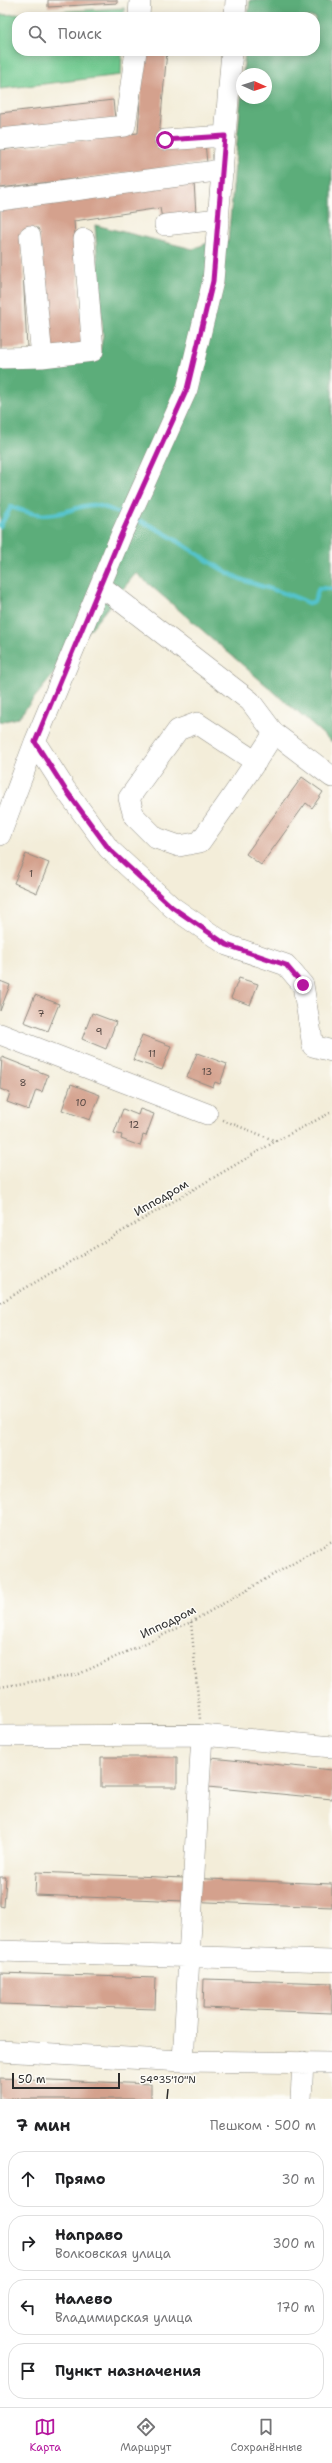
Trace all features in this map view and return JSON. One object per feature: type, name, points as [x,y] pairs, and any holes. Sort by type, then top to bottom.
[{"type":"street","points":[[139,12],[140,0]]},
{"type":"street","points":[[235,12],[236,0]]},
{"type":"street","points":[[0,139],[125,126],[135,56]]},
{"type":"street","points":[[1,827],[35,742],[102,586],[129,517],[187,389],[213,281],[232,56]]},
{"type":"street","points":[[165,140],[225,136]]},
{"type":"street","points":[[0,200],[223,170]]},
{"type":"street","points":[[165,225],[219,219]]},
{"type":"street","points":[[30,236],[42,357]]},
{"type":"street","points":[[0,358],[42,357],[92,351],[84,239]]},
{"type":"street","points":[[102,586],[250,701],[274,733],[332,777]]},
{"type":"street","points":[[256,762],[197,723],[178,730],[129,798],[134,816],[156,838],[179,846],[200,842],[256,762],[274,733]]},
{"type":"street","points":[[35,742],[65,789],[109,849],[172,907],[227,945],[286,965],[303,985],[313,1046],[332,1051]]},
{"type":"street","points":[[0,1034],[207,1114]]},
{"type":"street","points":[[0,1736],[202,1736],[332,1747]]},
{"type":"street","points":[[183,2061],[187,1958],[202,1736]]},
{"type":"street","points":[[0,1951],[187,1958],[332,1961]]},
{"type":"street","points":[[0,2051],[183,2061],[332,2063]]},
{"type":"street","points":[[301,2099],[303,2062]]},
{"type":"path","name":"Ипподром","points":[[0,1303],[276,1141],[332,1112]]},
{"type":"path","points":[[207,1114],[276,1141]]},
{"type":"path","name":"Ипподром","points":[[0,1687],[79,1674],[191,1622],[332,1541]]},
{"type":"path","points":[[191,1622],[202,1736]]},
{"type":"green space","points":[[250,0],[332,0],[332,742],[136,573],[18,718],[0,722],[0,366],[99,357],[103,335],[95,225],[193,249],[212,241],[228,242],[240,104],[272,104],[272,68],[244,68],[245,56],[320,56],[320,12],[249,12]]},
{"type":"green space","points":[[124,8],[124,12],[53,12]]},
{"type":"green space","points":[[12,14],[12,56],[122,56],[121,75],[0,89],[0,15]]},
{"type":"building","points":[[48,0],[117,0],[117,3],[48,7]]},
{"type":"building","points":[[143,56],[167,56],[158,149],[205,143],[207,163],[0,188],[0,150],[138,133]]},
{"type":"building","points":[[113,100],[115,119],[0,132],[0,113]]},
{"type":"building","points":[[194,182],[196,214],[162,219],[160,208],[74,221],[83,346],[49,350],[38,228],[21,232],[27,348],[0,349],[0,207]]},
{"type":"building","points":[[302,777],[323,792],[312,808],[306,803],[261,865],[246,854]]},
{"type":"building","points":[[26,854],[49,863],[37,893],[14,883]]},
{"type":"building","points":[[239,978],[258,984],[250,1005],[231,998]]},
{"type":"building","points":[[0,981],[10,985],[0,1011]]},
{"type":"building","points":[[35,995],[59,1004],[48,1031],[24,1022]]},
{"type":"building","points":[[92,1013],[116,1022],[106,1049],[82,1039]]},
{"type":"building","points":[[142,1035],[171,1046],[162,1070],[133,1060]]},
{"type":"building","points":[[197,1053],[227,1064],[220,1084],[215,1082],[213,1087],[187,1077]]},
{"type":"building","points":[[2,1057],[48,1075],[42,1092],[36,1090],[29,1110],[7,1102],[10,1093],[0,1089]]},
{"type":"building","points":[[71,1084],[100,1095],[90,1120],[62,1110]]},
{"type":"building","points":[[123,1109],[138,1115],[140,1109],[154,1114],[146,1136],[143,1135],[140,1146],[121,1139],[122,1135],[114,1133]]},
{"type":"building","points":[[101,1757],[177,1757],[177,1787],[101,1787]]},
{"type":"building","points":[[211,1758],[332,1770],[332,1799],[208,1787]]},
{"type":"building","points":[[36,1872],[332,1884],[332,1907],[35,1895]]},
{"type":"building","points":[[0,1877],[6,1877],[4,1907],[0,1906]]},
{"type":"building","points":[[0,1973],[156,1978],[155,2009],[0,2004]]},
{"type":"building","points":[[204,1979],[332,1983],[332,2013],[203,2008]]},
{"type":"building","points":[[0,2078],[151,2084],[151,2099],[0,2099]]},
{"type":"waterway","points":[[0,526],[11,507],[34,514],[47,515],[85,506],[98,505],[123,515]]},
{"type":"waterway","points":[[134,519],[161,531],[238,578],[291,595],[308,603],[314,602],[319,588],[332,589]]},
{"type":"route","points":[[165,140],[225,136],[213,281],[187,389],[122,533],[102,586],[35,742],[65,789],[109,849],[172,907],[227,945],[286,965],[303,985]]}]
